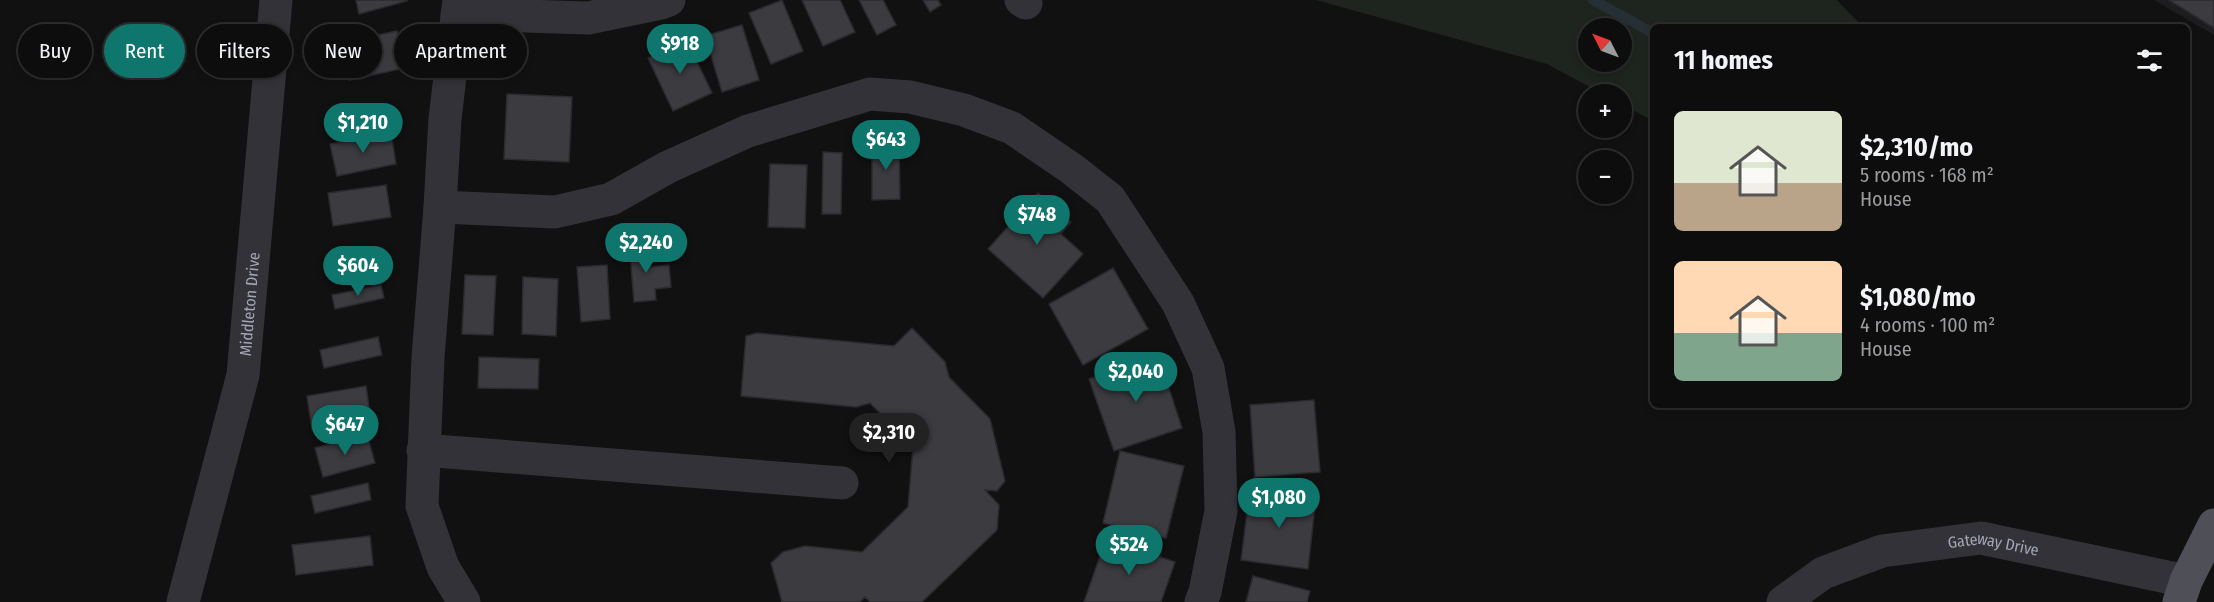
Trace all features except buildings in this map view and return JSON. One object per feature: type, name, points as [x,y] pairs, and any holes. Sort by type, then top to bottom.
[{"type":"main road","points":[[2193,586],[2214,525]]},
{"type":"street","name":"Middleton Drive","points":[[183,602],[243,375],[276,0]]},
{"type":"street","points":[[464,602],[443,567],[422,506],[428,357],[440,207],[444,119],[458,7],[588,18],[669,0]]},
{"type":"street","points":[[440,207],[555,212],[611,199],[668,167],[748,131],[870,94],[910,97],[964,110],[1012,128],[1072,169],[1110,199],[1178,303],[1208,368],[1219,432],[1221,511],[1201,602]]},
{"type":"street","points":[[423,450],[842,483]]},
{"type":"street","name":"Gateway Drive","points":[[1783,602],[1823,573],[1882,551],[1981,538],[2193,586]]},
{"type":"shaded area","points":[[1316,0],[1837,0],[1860,24],[1650,24],[1650,119],[1632,109],[1632,84],[1584,84],[1547,64]]},
{"type":"shaded area","points":[[2154,0],[2214,0],[2214,35]]},
{"type":"waterway","points":[[1593,0],[1650,31]]}]
